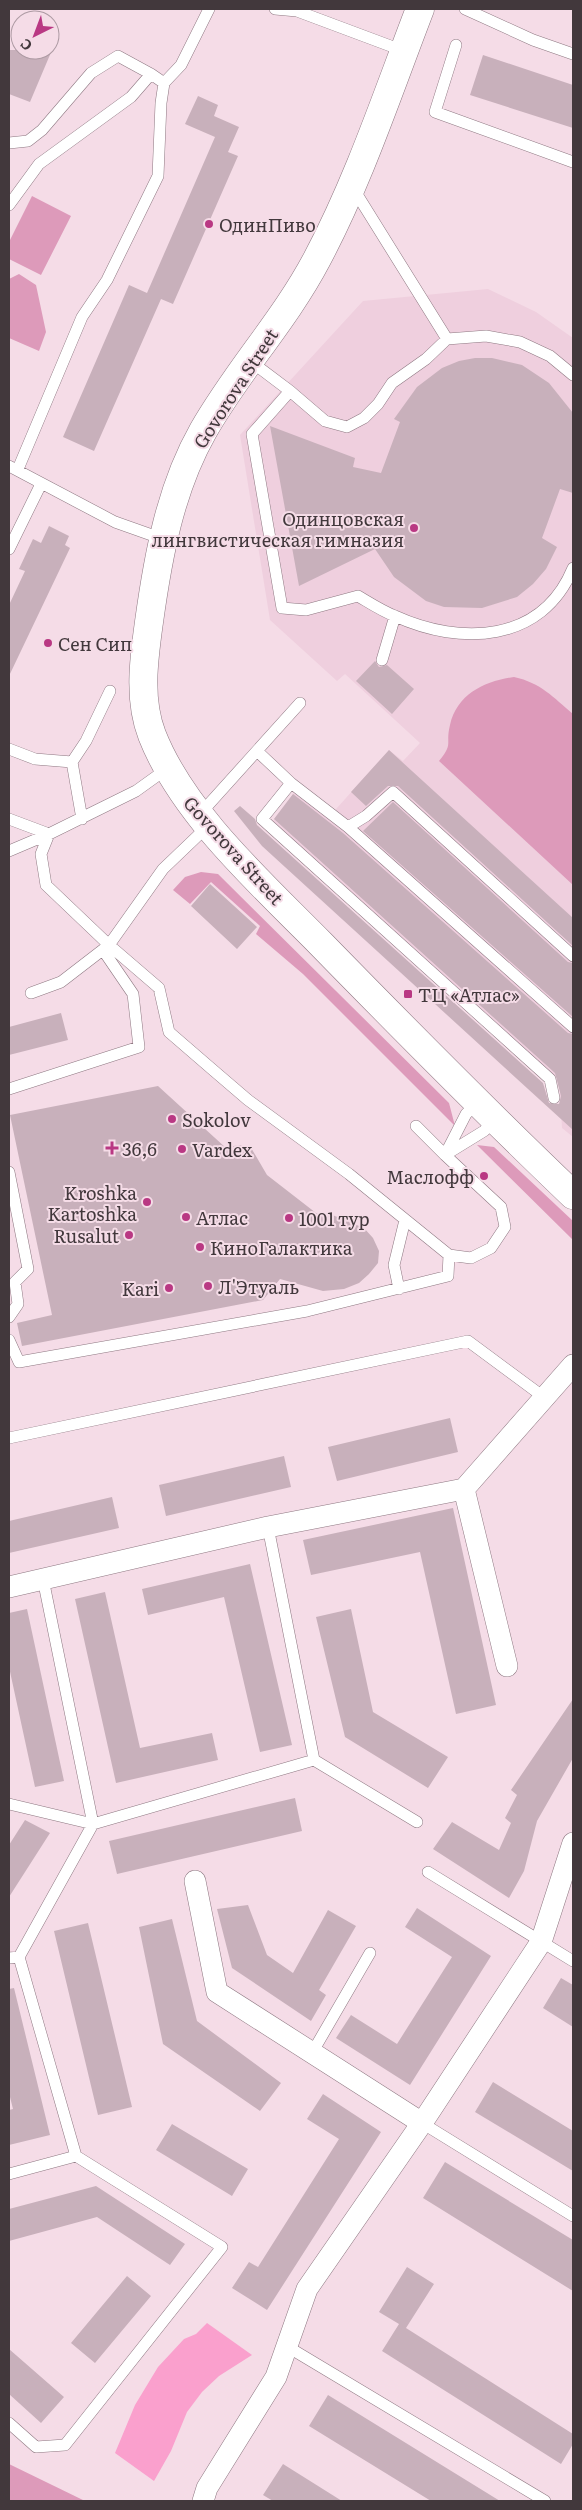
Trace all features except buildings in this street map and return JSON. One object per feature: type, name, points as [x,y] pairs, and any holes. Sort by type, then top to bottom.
[{"type":"main road","name":"Govorova Street","points":[[420,9],[351,184],[318,258],[304,283],[202,432],[179,486],[156,570],[146,642],[144,684],[148,723],[168,768],[204,820],[288,910],[486,1111],[573,1195]]},
{"type":"street","points":[[9,1586],[268,1527],[464,1489],[573,1364]]},
{"type":"street","points":[[464,1489],[507,1666]]},
{"type":"street","points":[[203,2501],[208,2488],[276,2377],[307,2289],[422,2123],[541,1942],[573,1843]]},
{"type":"street","points":[[195,1881],[217,1992],[422,2123]]},
{"type":"lane","points":[[163,539],[115,522],[41,484],[13,467],[82,317],[107,280],[158,176],[161,103],[164,83],[181,65],[209,9]]},
{"type":"lane","points":[[275,9],[297,11],[404,51]]},
{"type":"lane","points":[[464,9],[533,40],[573,54]]},
{"type":"lane","points":[[456,45],[435,112],[573,162]]},
{"type":"lane","points":[[9,143],[28,140],[42,130],[91,73],[118,56],[164,83]]},
{"type":"lane","points":[[9,204],[39,164],[131,97],[151,74]]},
{"type":"lane","points":[[351,184],[447,339]]},
{"type":"lane","points":[[250,360],[325,421],[347,427],[364,418],[378,404],[392,382],[426,359],[447,339],[486,336],[520,342],[550,356],[573,375]]},
{"type":"lane","points":[[290,391],[252,434],[282,608],[306,610],[358,596],[395,616],[430,628],[460,633],[491,634],[518,627],[545,610],[567,583],[573,568]]},
{"type":"lane","points":[[9,549],[41,484]]},
{"type":"lane","points":[[382,660],[395,616]]},
{"type":"lane","points":[[82,819],[72,762],[86,742],[110,691]]},
{"type":"lane","points":[[31,993],[61,982],[106,947],[163,869],[204,820],[257,751],[300,703]]},
{"type":"lane","points":[[9,749],[35,759],[72,762]]},
{"type":"lane","points":[[257,751],[291,783],[348,826],[573,1027]]},
{"type":"lane","points":[[9,851],[82,819],[136,791],[168,768]]},
{"type":"lane","points":[[291,783],[262,819],[550,1079],[554,1098]]},
{"type":"lane","points":[[348,826],[366,816],[393,792],[573,956]]},
{"type":"lane","points":[[9,819],[49,834]]},
{"type":"lane","points":[[49,834],[41,854],[46,885],[106,947],[158,988],[169,1032],[248,1100],[349,1174],[449,1255],[471,1258],[492,1248],[506,1227],[501,1207],[416,1126]]},
{"type":"lane","points":[[9,1089],[139,1047],[133,994],[106,947]]},
{"type":"lane","points":[[486,1111],[484,1130],[445,1155],[466,1114],[486,1111]]},
{"type":"lane","points":[[9,1172],[28,1269],[15,1282],[18,1304],[9,1317]]},
{"type":"lane","points":[[399,1288],[394,1265],[405,1220]]},
{"type":"lane","points":[[9,1340],[19,1362],[307,1311],[448,1276],[449,1255]]},
{"type":"lane","points":[[9,1438],[468,1341],[545,1398]]},
{"type":"lane","points":[[268,1527],[314,1760]]},
{"type":"lane","points":[[9,2423],[36,2447],[65,2445],[222,2247],[76,2156],[14,1958],[93,1824],[43,1579]]},
{"type":"lane","points":[[9,1804],[93,1824],[314,1760],[417,1822]]},
{"type":"lane","points":[[428,1872],[573,1961]]},
{"type":"lane","points":[[312,2053],[370,1953]]},
{"type":"lane","points":[[422,2123],[573,2216]]},
{"type":"lane","points":[[9,2174],[76,2156]]},
{"type":"lane","points":[[288,2347],[545,2501]]},
{"type":"shaded area","points":[[32,196],[71,216],[41,275],[9,259],[9,242]]},
{"type":"shaded area","points":[[19,274],[36,285],[46,332],[39,351],[9,338],[9,279]]},
{"type":"shaded area","name":"Одинцовская лингвистическая гимназия","points":[[488,289],[536,312],[573,338],[573,1137],[562,1128],[559,1080],[272,822],[294,793],[328,818],[389,750],[403,761],[420,743],[345,674],[337,681],[270,620],[240,435],[363,301]]},
{"type":"shaded area","points":[[514,677],[539,687],[553,696],[573,714],[573,885],[439,761],[448,747],[450,725],[454,714],[466,697],[483,686]]},
{"type":"shaded area","points":[[201,872],[218,874],[449,1103],[455,1126],[303,974],[256,934],[260,926],[211,882],[190,904],[173,890],[185,877]]},
{"type":"shaded area","points":[[477,1145],[494,1147],[573,1221],[573,1240]]},
{"type":"shaded area","points":[[207,2323],[252,2355],[219,2376],[202,2392],[187,2412],[171,2451],[154,2481],[115,2453],[135,2405],[158,2367],[184,2339],[196,2334]]},
{"type":"shaded area","points":[[9,2464],[85,2501],[9,2501]]},
{"type":"place","name":"ОдинПиво","points":[[209,224]]},
{"type":"place","name":"Одинцовская лингвистическая гимназия","points":[[414,528]]},
{"type":"place","name":"Сен Сип","points":[[48,643]]},
{"type":"place","name":"ТЦ «Атлас»","points":[[408,994]]},
{"type":"place","name":"Sokolov","points":[[172,1119]]},
{"type":"place","name":"36,6","points":[[112,1148]]},
{"type":"place","name":"Vardex","points":[[182,1149]]},
{"type":"place","name":"Маслофф","points":[[484,1176]]},
{"type":"place","name":"Kroshka Kartoshka","points":[[147,1202]]},
{"type":"place","name":"Атлас","points":[[186,1217]]},
{"type":"place","name":"1001 тур","points":[[289,1218]]},
{"type":"place","name":"Rusalut","points":[[129,1235]]},
{"type":"place","name":"КиноГалактика","points":[[200,1247]]},
{"type":"place","name":"Л'Этуаль","points":[[208,1286]]},
{"type":"place","name":"Kari","points":[[169,1288]]}]
